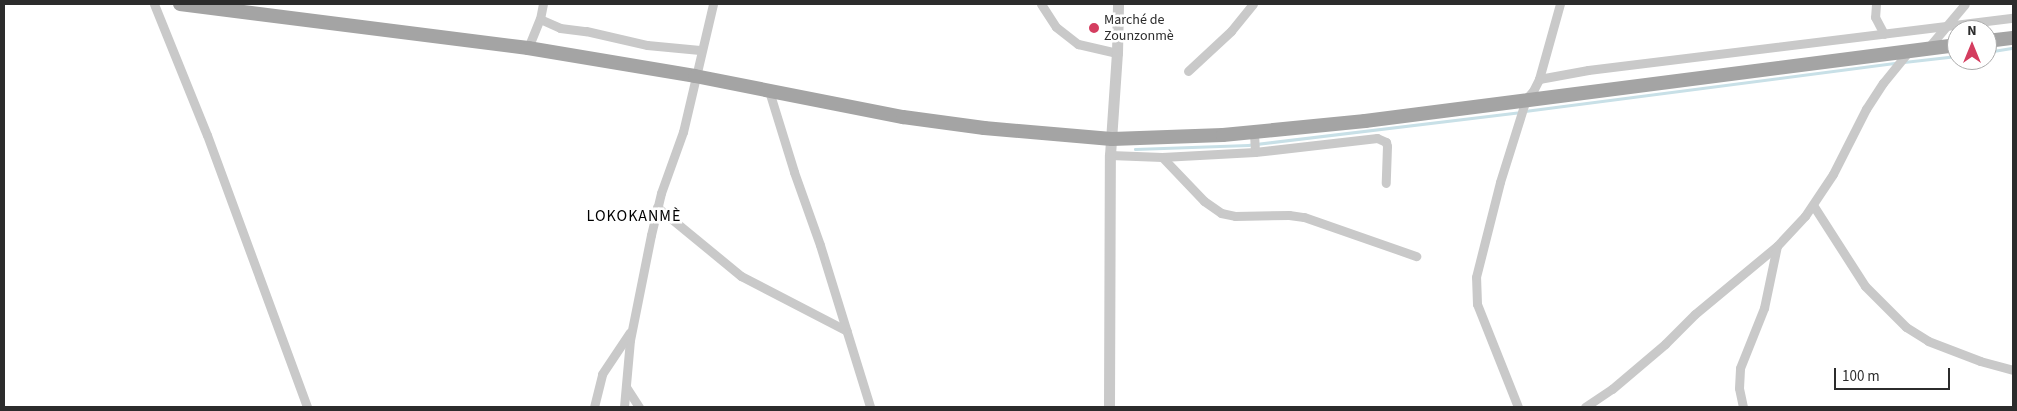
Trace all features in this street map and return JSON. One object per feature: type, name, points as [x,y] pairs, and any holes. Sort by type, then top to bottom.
[{"type":"main road","points":[[180,4],[528,48],[695,76],[903,117],[948,123],[1028,133],[1112,139],[1255,143],[1526,99],[1947,46]]},
{"type":"main road","points":[[1997,40],[2013,38]]},
{"type":"street","points":[[154,4],[206,135],[308,407]]},
{"type":"street","points":[[528,48],[540,20],[543,4]]},
{"type":"street","points":[[624,407],[632,329],[657,207],[682,132],[700,50],[713,4]]},
{"type":"street","points":[[1042,4],[1056,27],[1078,44],[1118,53]]},
{"type":"street","points":[[1109,407],[1110,155],[1118,53],[1118,4]]},
{"type":"street","points":[[1188,71],[1231,31],[1253,4]]},
{"type":"street","points":[[1518,407],[1490,342],[1475,295],[1476,277],[1500,182],[1526,99],[1540,79],[1560,4]]},
{"type":"street","points":[[1876,4],[1875,17],[1884,34]]},
{"type":"street","points":[[1928,48],[1965,4]]},
{"type":"street","points":[[1540,79],[1588,70],[2013,18]]},
{"type":"street","points":[[540,20],[560,28],[586,31],[647,45],[700,50]]},
{"type":"street","points":[[1585,407],[1641,366],[1695,314],[1777,246],[1813,205],[1833,174],[1866,108],[1882,82],[1910,50]]},
{"type":"street","points":[[769,91],[870,407]]},
{"type":"street","points":[[1110,155],[1162,156],[1255,143],[1377,138],[1386,142],[1388,146],[1386,183]]},
{"type":"street","points":[[1162,156],[1210,207],[1220,213],[1236,216],[1289,215],[1304,217],[1416,256]]},
{"type":"street","points":[[1813,205],[1865,286],[1906,327],[1928,341],[1980,361],[2013,370]]},
{"type":"street","points":[[657,207],[742,276],[847,331]]},
{"type":"street","points":[[1743,407],[1739,388],[1740,368],[1764,308],[1777,246]]},
{"type":"street","points":[[594,407],[602,374],[632,329]]},
{"type":"street","points":[[626,386],[639,407]]},
{"type":"waterway","points":[[1997,50],[2013,48]]},
{"type":"waterway","points":[[1904,62],[1947,57]]},
{"type":"waterway","points":[[1525,111],[1896,63]]},
{"type":"waterway","points":[[1135,149],[1248,145],[1519,112]]},
{"type":"place","name":"Marché de Zounzonmè","points":[[1094,28]]},
{"type":"district","name":"LOKOKANMÈ","points":[[634,216]]}]
